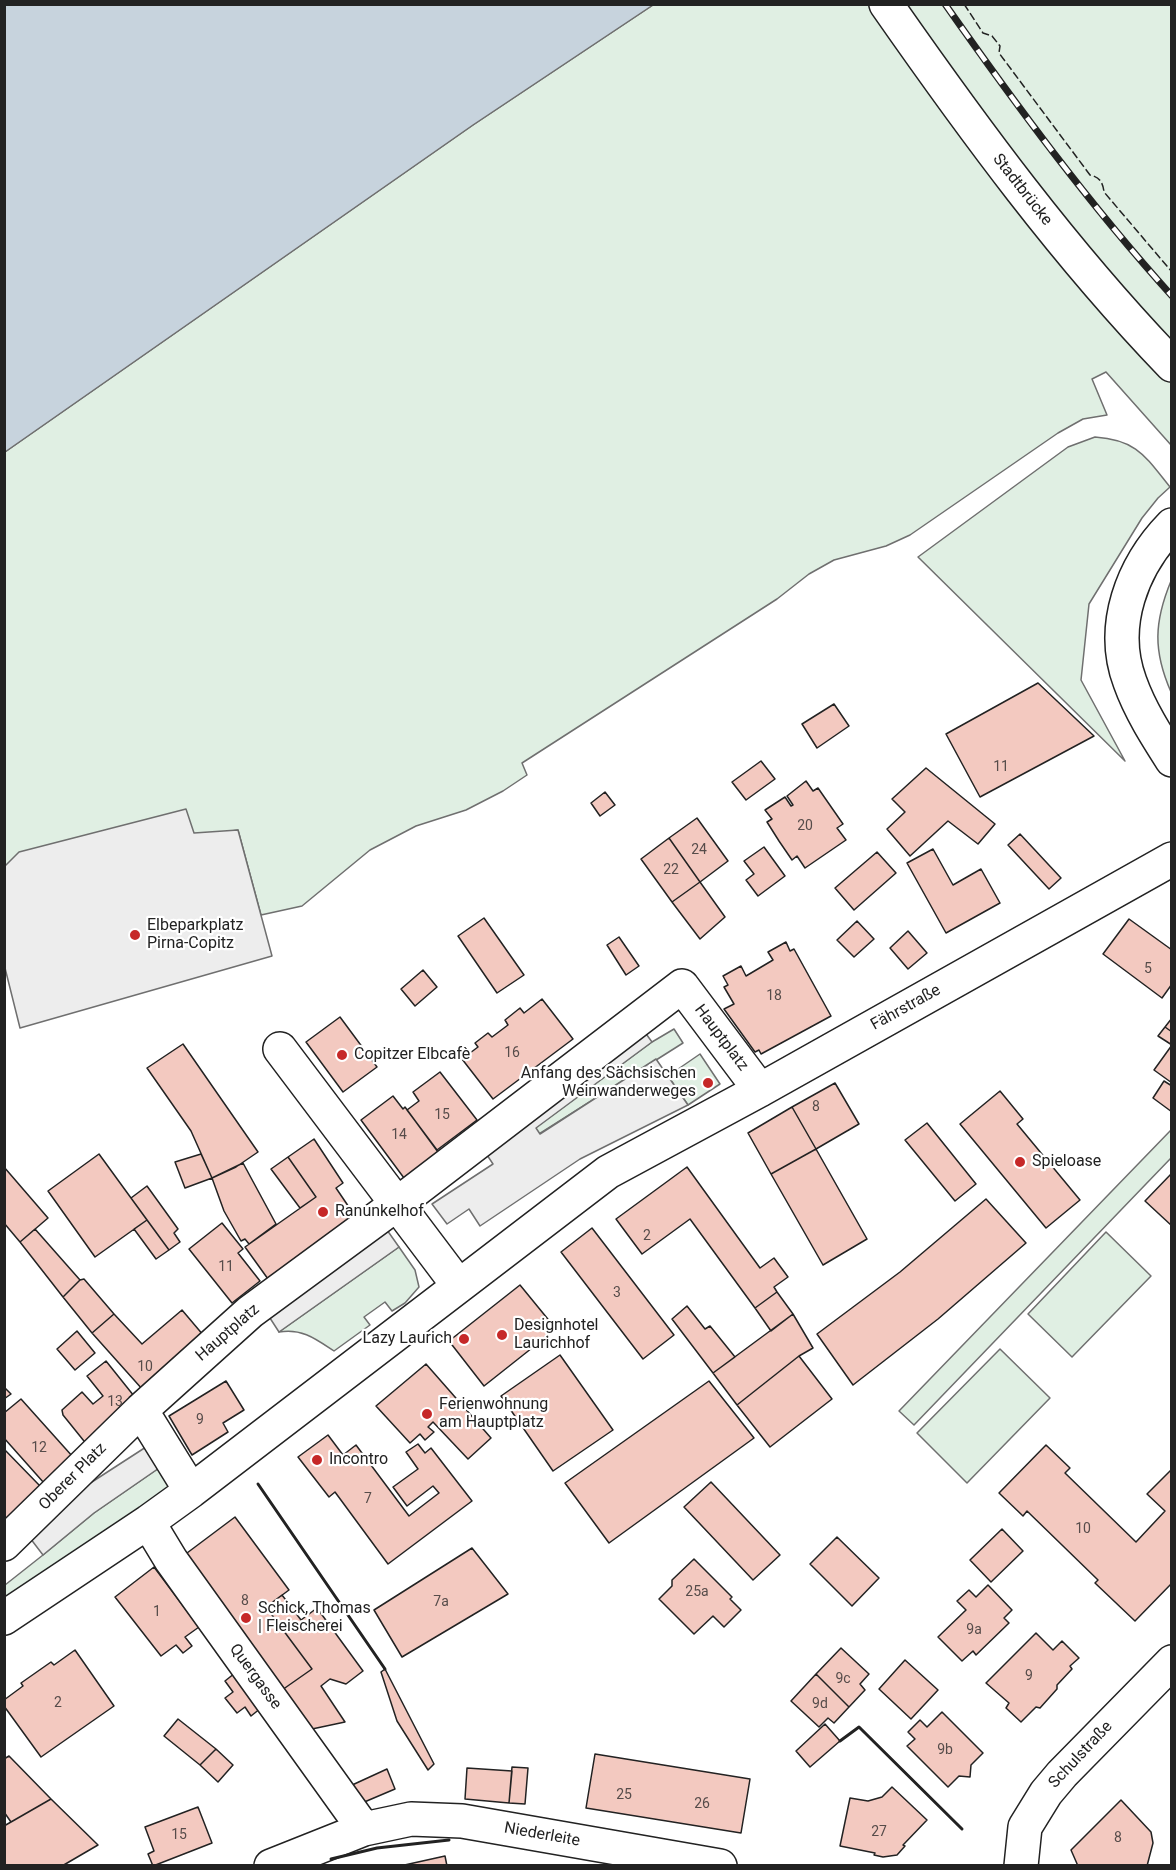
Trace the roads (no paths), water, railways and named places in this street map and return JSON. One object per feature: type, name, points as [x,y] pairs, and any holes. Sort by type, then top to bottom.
[{"type":"street","name":"Stadtbrücke","points":[[886,4],[1033,206],[1086,270],[1172,365]]},
{"type":"street","points":[[1172,525],[1160,536],[1133,581],[1125,608],[1122,643],[1129,682],[1144,715],[1172,760]]},
{"type":"street","name":"Fährstraße","points":[[760,1090],[1172,859]]},
{"type":"street","name":"Hauptplatz","points":[[141,1410],[250,1312],[682,986],[760,1090],[608,1172],[148,1522]]},
{"type":"street","points":[[280,1049],[458,1285]]},
{"type":"street","points":[[141,1410],[191,1491]]},
{"type":"street","name":"Oberer Platz","points":[[4,1544],[141,1410]]},
{"type":"street","points":[[4,1618],[148,1522]]},
{"type":"street","name":"Quergasse","points":[[148,1522],[171,1560],[364,1829]]},
{"type":"street","name":"Schulstraße","points":[[1021,1866],[1026,1827],[1046,1793],[1172,1662]]},
{"type":"street","name":"Niederleite","points":[[271,1866],[364,1829],[411,1819],[462,1821],[720,1866]]},
{"type":"railway","points":[[945,4],[1054,153],[1172,296]]},
{"type":"place","name":"Elbeparkplatz Pirna-Copitz","points":[[135,935]]},
{"type":"place","name":"Copitzer Elbcafè","points":[[342,1055]]},
{"type":"place","name":"Anfang des Sächsischen Weinwanderweges","points":[[708,1083]]},
{"type":"place","name":"Spieloase","points":[[1020,1162]]},
{"type":"place","name":"Ranunkelhof","points":[[323,1212]]},
{"type":"place","name":"Designhotel Laurichhof","points":[[502,1335]]},
{"type":"place","name":"Lazy Laurich","points":[[464,1339]]},
{"type":"place","name":"Ferienwohnung am Hauptplatz","points":[[427,1414]]},
{"type":"place","name":"Incontro","points":[[317,1460]]},
{"type":"place","name":"Schick, Thomas | Fleischerei","points":[[246,1618]]}]
